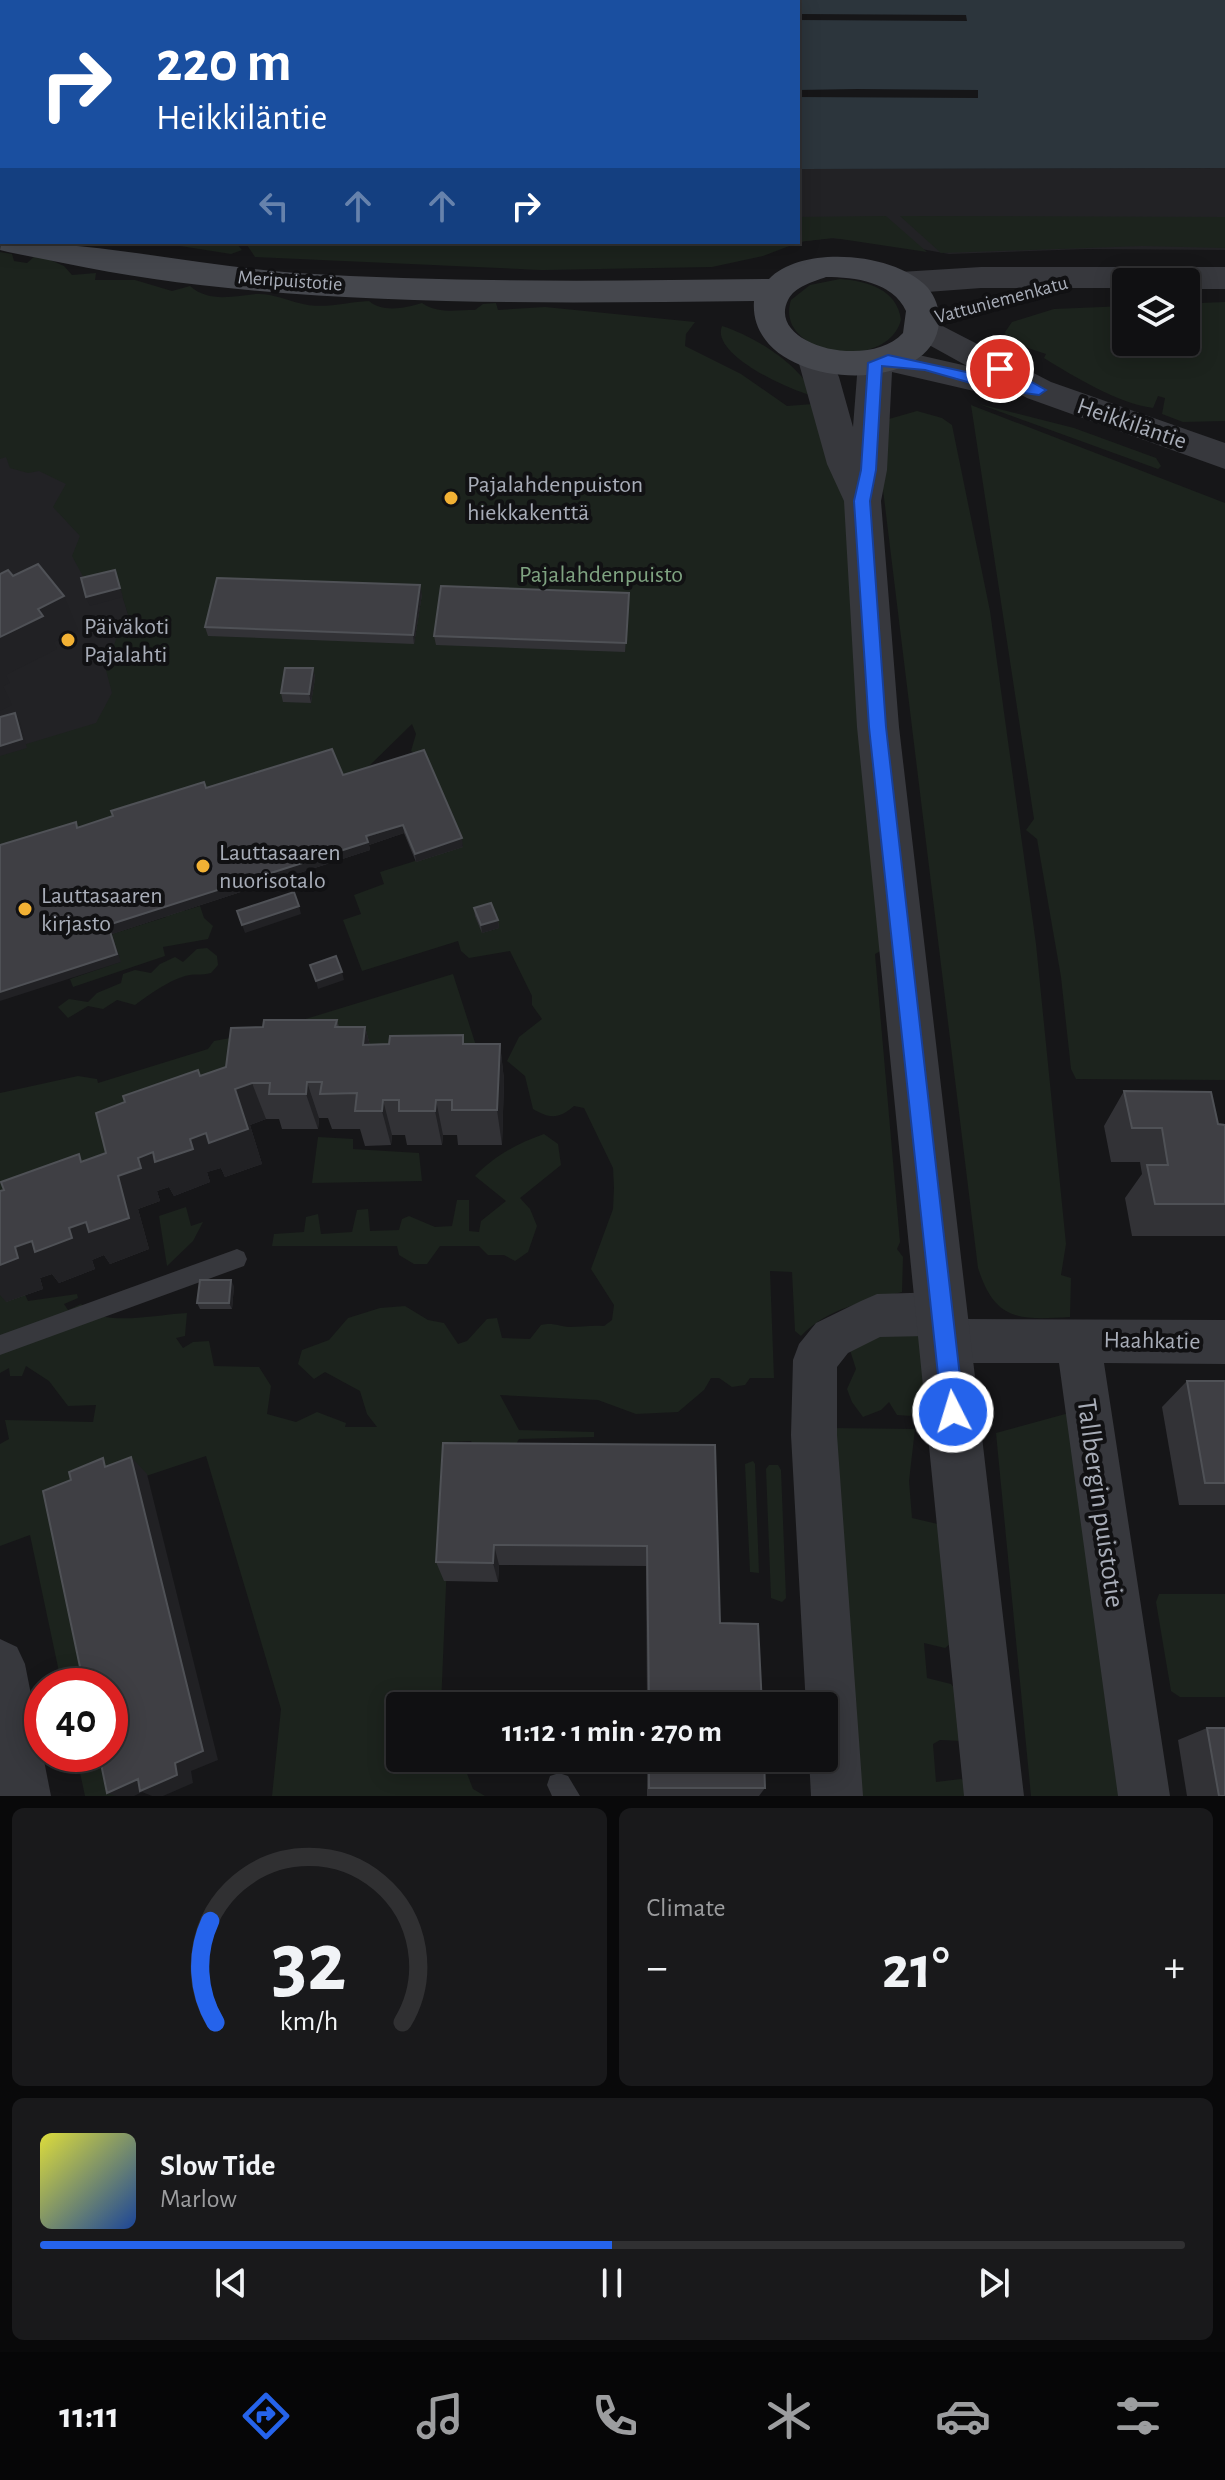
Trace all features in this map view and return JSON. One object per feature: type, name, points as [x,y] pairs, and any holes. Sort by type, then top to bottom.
[{"type":"main road","name":"Meripuistotie","points":[[20,244],[140,265],[270,281],[575,294],[778,290]]},
{"type":"main road","points":[[834,266],[870,270],[900,283],[919,304],[923,323],[914,343],[881,362],[845,366],[815,360],[793,349],[777,334],[769,307],[778,290],[801,273],[834,266]]},
{"type":"main road","name":"Meripuistotie","points":[[575,294],[749,324],[777,334]]},
{"type":"street","name":"Vattuniemenkatu","points":[[900,283],[1008,275],[1079,279],[1225,278]]},
{"type":"street","name":"Vattuniemenkatu","points":[[923,323],[995,296],[1079,279]]},
{"type":"street","name":"Heikkiläntie","points":[[923,323],[1039,390],[1225,456]]},
{"type":"street","points":[[815,360],[831,403],[845,471],[862,501]]},
{"type":"street","name":"Heikkiläntie","points":[[881,362],[1039,390]]},
{"type":"street","points":[[881,362],[869,470],[862,501],[878,727],[994,1796]]},
{"type":"street","points":[[837,1796],[814,1435],[815,1360],[832,1338],[877,1316],[945,1327],[1011,1344],[1078,1339]]},
{"type":"street","name":"Haahkatie","points":[[1078,1339],[1225,1342]]},
{"type":"street","name":"Tallbergin puistotie","points":[[1078,1339],[1144,1796]]},
{"type":"street","points":[[0,1664],[25,1796]]},
{"type":"lane","points":[[0,1345],[237,1259]]},
{"type":"shaded area","points":[[800,0],[1225,0],[1225,168],[800,169]]},
{"type":"shaded area","points":[[1225,168],[1225,250],[1086,249],[949,254],[882,242],[829,238],[800,242],[800,169]]},
{"type":"shaded area","name":"Päiväkoti Pajalahti","points":[[66,439],[115,570],[157,711],[0,757],[0,457]]},
{"type":"green space","points":[[886,216],[927,252],[834,238],[800,242],[800,217]]},
{"type":"green space","points":[[900,216],[1225,217],[1225,248],[1142,246],[941,253]]},
{"type":"green space","points":[[168,244],[237,244],[242,250],[231,254]]},
{"type":"green space","points":[[246,244],[792,245],[763,256],[712,267],[542,270],[255,257]]},
{"type":"green space","name":"Pajalahdenpuisto","points":[[0,252],[12,254],[14,261],[27,263],[37,254],[64,266],[72,275],[96,273],[95,280],[135,280],[172,291],[190,286],[213,297],[262,294],[316,306],[369,301],[381,307],[401,308],[422,303],[448,311],[475,310],[483,304],[496,303],[498,310],[545,307],[695,322],[686,334],[685,346],[741,374],[787,406],[813,404],[854,471],[886,948],[875,954],[900,1242],[897,1249],[903,1257],[902,1292],[836,1312],[823,1318],[801,1336],[795,1331],[792,1272],[770,1271],[774,1378],[750,1378],[745,1385],[732,1387],[719,1378],[711,1378],[704,1390],[678,1412],[636,1414],[598,1400],[500,1395],[519,1430],[594,1432],[594,1437],[519,1439],[513,1449],[474,1446],[471,1441],[452,1442],[442,1692],[386,1692],[386,1772],[466,1772],[473,1789],[485,1796],[272,1796],[281,1709],[206,1456],[122,1484],[103,1668],[58,1668],[30,1535],[0,1546],[0,1444],[9,1439],[5,1420],[93,1422],[96,1405],[68,1406],[49,1381],[26,1366],[22,1376],[10,1376],[9,1368],[0,1373],[0,1276],[16,1275],[28,1301],[77,1294],[78,1298],[64,1304],[68,1310],[81,1304],[90,1312],[115,1318],[187,1313],[185,1336],[176,1338],[183,1348],[193,1342],[209,1341],[214,1366],[259,1367],[271,1386],[267,1414],[296,1422],[317,1412],[346,1423],[345,1427],[377,1427],[367,1414],[360,1391],[325,1372],[314,1379],[298,1364],[302,1350],[329,1340],[348,1318],[380,1308],[405,1306],[428,1320],[444,1323],[458,1344],[467,1341],[487,1319],[497,1318],[502,1338],[530,1339],[545,1324],[604,1326],[612,1320],[614,1305],[591,1269],[613,1209],[614,1188],[613,1168],[584,1108],[574,1106],[554,1116],[533,1109],[525,1076],[507,1061],[519,1037],[542,1019],[532,1005],[532,996],[510,951],[469,958],[461,951],[458,941],[362,971],[343,920],[361,914],[354,895],[384,884],[380,872],[463,846],[418,755],[411,751],[416,734],[412,724],[369,766],[319,787],[287,762],[233,779],[226,787],[0,855],[0,752],[96,723],[112,693],[106,670],[119,630],[133,631],[118,582],[85,580],[72,556],[80,536],[53,507],[66,484],[39,471],[28,473],[10,468],[6,457],[0,459]]},
{"type":"green space","points":[[840,279],[870,285],[894,301],[901,320],[891,337],[875,347],[855,352],[834,351],[814,345],[798,334],[790,319],[791,300],[810,285]]},
{"type":"green space","points":[[1225,302],[1225,421],[1183,422],[1162,414],[1165,398],[1158,396],[1153,408],[1125,401],[1069,373],[1044,358],[1046,354],[1007,341],[1005,332],[1012,322],[1054,309],[1112,307],[1112,356],[1200,356],[1200,303]]},
{"type":"green space","points":[[722,326],[775,353],[799,373],[814,396],[754,370],[728,348],[722,337]]},
{"type":"green space","points":[[979,404],[1074,428],[1156,458],[1161,466],[1158,469]]},
{"type":"green space","points":[[971,405],[1225,503],[1225,1080],[1076,1079],[1071,1069],[1061,977],[1037,839],[1026,830],[1034,819]]},
{"type":"green space","points":[[917,411],[942,418],[952,425],[990,611],[1036,944],[1066,1244],[1061,1275],[1071,1278],[1070,1317],[1036,1318],[1011,1314],[992,1298],[978,1268],[880,465],[882,421]]},
{"type":"green space","points":[[200,906],[204,918],[213,926],[208,939],[163,947],[165,956],[73,987],[70,979],[120,962],[112,934],[166,917],[170,910],[183,911]]},
{"type":"green space","points":[[207,948],[217,956],[218,965],[211,973],[179,978],[135,1005],[117,1000],[103,1009],[88,1006],[68,1018],[58,1007],[69,999],[88,1002],[97,993],[121,983],[123,974],[135,970],[151,973],[160,964],[175,957],[183,962],[197,949]]},
{"type":"green space","points":[[453,974],[480,1058],[252,1060],[114,1176],[0,1225],[0,1093],[78,1076],[97,1079],[98,1083],[208,1049],[214,1041],[240,1039]]},
{"type":"green space","points":[[544,1134],[558,1144],[561,1165],[520,1198],[530,1209],[537,1226],[528,1252],[515,1261],[504,1255],[488,1255],[479,1246],[440,1246],[427,1264],[414,1264],[399,1255],[397,1246],[272,1246],[274,1234],[304,1232],[306,1217],[318,1214],[321,1234],[352,1232],[357,1210],[368,1209],[370,1231],[399,1230],[402,1219],[409,1216],[435,1227],[452,1226],[457,1200],[469,1200],[469,1231],[479,1232],[481,1221],[506,1201],[475,1176],[507,1151]]},
{"type":"green space","points":[[318,1137],[353,1139],[353,1149],[419,1153],[422,1181],[312,1183]]},
{"type":"green space","points":[[186,1207],[191,1226],[203,1222],[193,1241],[167,1266],[159,1216]]},
{"type":"green space","points":[[857,1331],[929,1332],[941,1403],[919,1404],[911,1416],[897,1415],[889,1402],[881,1410],[863,1417],[847,1389],[856,1369],[849,1347]]},
{"type":"green space","points":[[1069,1413],[1121,1796],[1031,1796],[996,1433]]},
{"type":"green space","points":[[831,1428],[915,1429],[909,1481],[912,1518],[942,1525],[961,1635],[945,1648],[924,1643],[927,1678],[951,1684],[968,1705],[963,1741],[940,1740],[933,1744],[936,1782],[961,1779],[989,1796],[854,1796]]},
{"type":"green space","points":[[753,1461],[759,1573],[750,1572],[745,1464]]},
{"type":"green space","points":[[769,1465],[778,1465],[781,1470],[786,1598],[782,1602],[771,1598],[766,1469]]},
{"type":"green space","points":[[1159,1594],[1225,1594],[1225,1697],[1180,1697],[1171,1691],[1156,1602]]},
{"type":"green space","points":[[80,1772],[116,1772],[125,1796],[85,1796]]},
{"type":"pier","points":[[800,14],[966,15],[967,21],[800,20]]},
{"type":"pier","points":[[800,90],[978,90],[978,98],[800,97]]},
{"type":"building","points":[[38,564],[64,596],[38,609],[43,616],[0,637],[0,574],[8,570],[13,576]]},
{"type":"building","points":[[115,570],[120,588],[86,597],[81,578]]},
{"type":"building","points":[[217,578],[420,585],[413,635],[205,627]]},
{"type":"building","points":[[441,586],[629,593],[626,643],[434,636]]},
{"type":"building","points":[[285,668],[313,668],[309,694],[281,693]]},
{"type":"building","points":[[15,713],[22,739],[0,746],[0,717]]},
{"type":"building","points":[[332,749],[343,775],[424,750],[462,838],[415,854],[403,825],[366,836],[368,842],[108,925],[117,954],[0,992],[0,845],[76,822],[77,828],[113,816],[111,811],[204,782],[206,788]]},
{"type":"building","points":[[294,892],[299,906],[242,925],[237,911]]},
{"type":"building","points":[[491,903],[498,920],[481,925],[474,908]]},
{"type":"building","points":[[336,956],[342,972],[316,981],[310,965]]},
{"type":"building","points":[[264,1020],[337,1020],[335,1027],[365,1027],[363,1045],[389,1044],[390,1036],[463,1035],[463,1044],[500,1044],[497,1110],[452,1110],[452,1100],[436,1100],[435,1111],[399,1111],[399,1100],[383,1100],[382,1111],[355,1111],[357,1093],[320,1094],[322,1082],[307,1082],[306,1094],[269,1094],[270,1083],[252,1083],[235,1089],[248,1129],[209,1143],[206,1133],[190,1139],[193,1149],[155,1162],[153,1152],[138,1158],[141,1168],[118,1176],[129,1218],[89,1232],[86,1222],[69,1228],[72,1238],[35,1252],[32,1241],[15,1247],[18,1258],[0,1265],[0,1191],[4,1190],[1,1182],[79,1154],[81,1162],[106,1153],[96,1113],[125,1102],[123,1096],[198,1070],[200,1076],[226,1067],[231,1028],[263,1027]]},
{"type":"building","points":[[1124,1091],[1211,1092],[1218,1124],[1225,1125],[1225,1204],[1155,1204],[1147,1165],[1168,1165],[1162,1128],[1132,1128]]},
{"type":"building","points":[[200,1280],[231,1280],[229,1303],[197,1303]]},
{"type":"building","points":[[1187,1381],[1225,1381],[1225,1483],[1205,1483]]},
{"type":"building","points":[[443,1443],[715,1445],[720,1623],[758,1624],[761,1692],[649,1692],[647,1546],[494,1545],[493,1563],[436,1562]]},
{"type":"building","points":[[131,1457],[203,1751],[175,1763],[177,1775],[140,1791],[138,1779],[107,1793],[103,1772],[128,1772],[128,1668],[80,1668],[43,1491],[71,1480],[69,1472],[103,1458],[105,1467]]},
{"type":"building","points":[[1207,1728],[1225,1728],[1225,1796],[1219,1796]]},
{"type":"building","points":[[649,1772],[764,1772],[765,1788],[649,1788]]},
{"type":"place","name":"Pajalahdenpuiston hiekkakenttä","points":[[451,498]]},
{"type":"place","name":"Päiväkoti Pajalahti","points":[[68,640]]},
{"type":"place","name":"Lauttasaaren nuorisotalo","points":[[203,866]]},
{"type":"place","name":"Lauttasaaren kirjasto","points":[[25,909]]},
{"type":"route","points":[[953,1412],[878,727],[862,501],[869,470],[870,404],[875,363],[888,360],[925,365],[992,384],[1039,390],[1000,369]]}]
